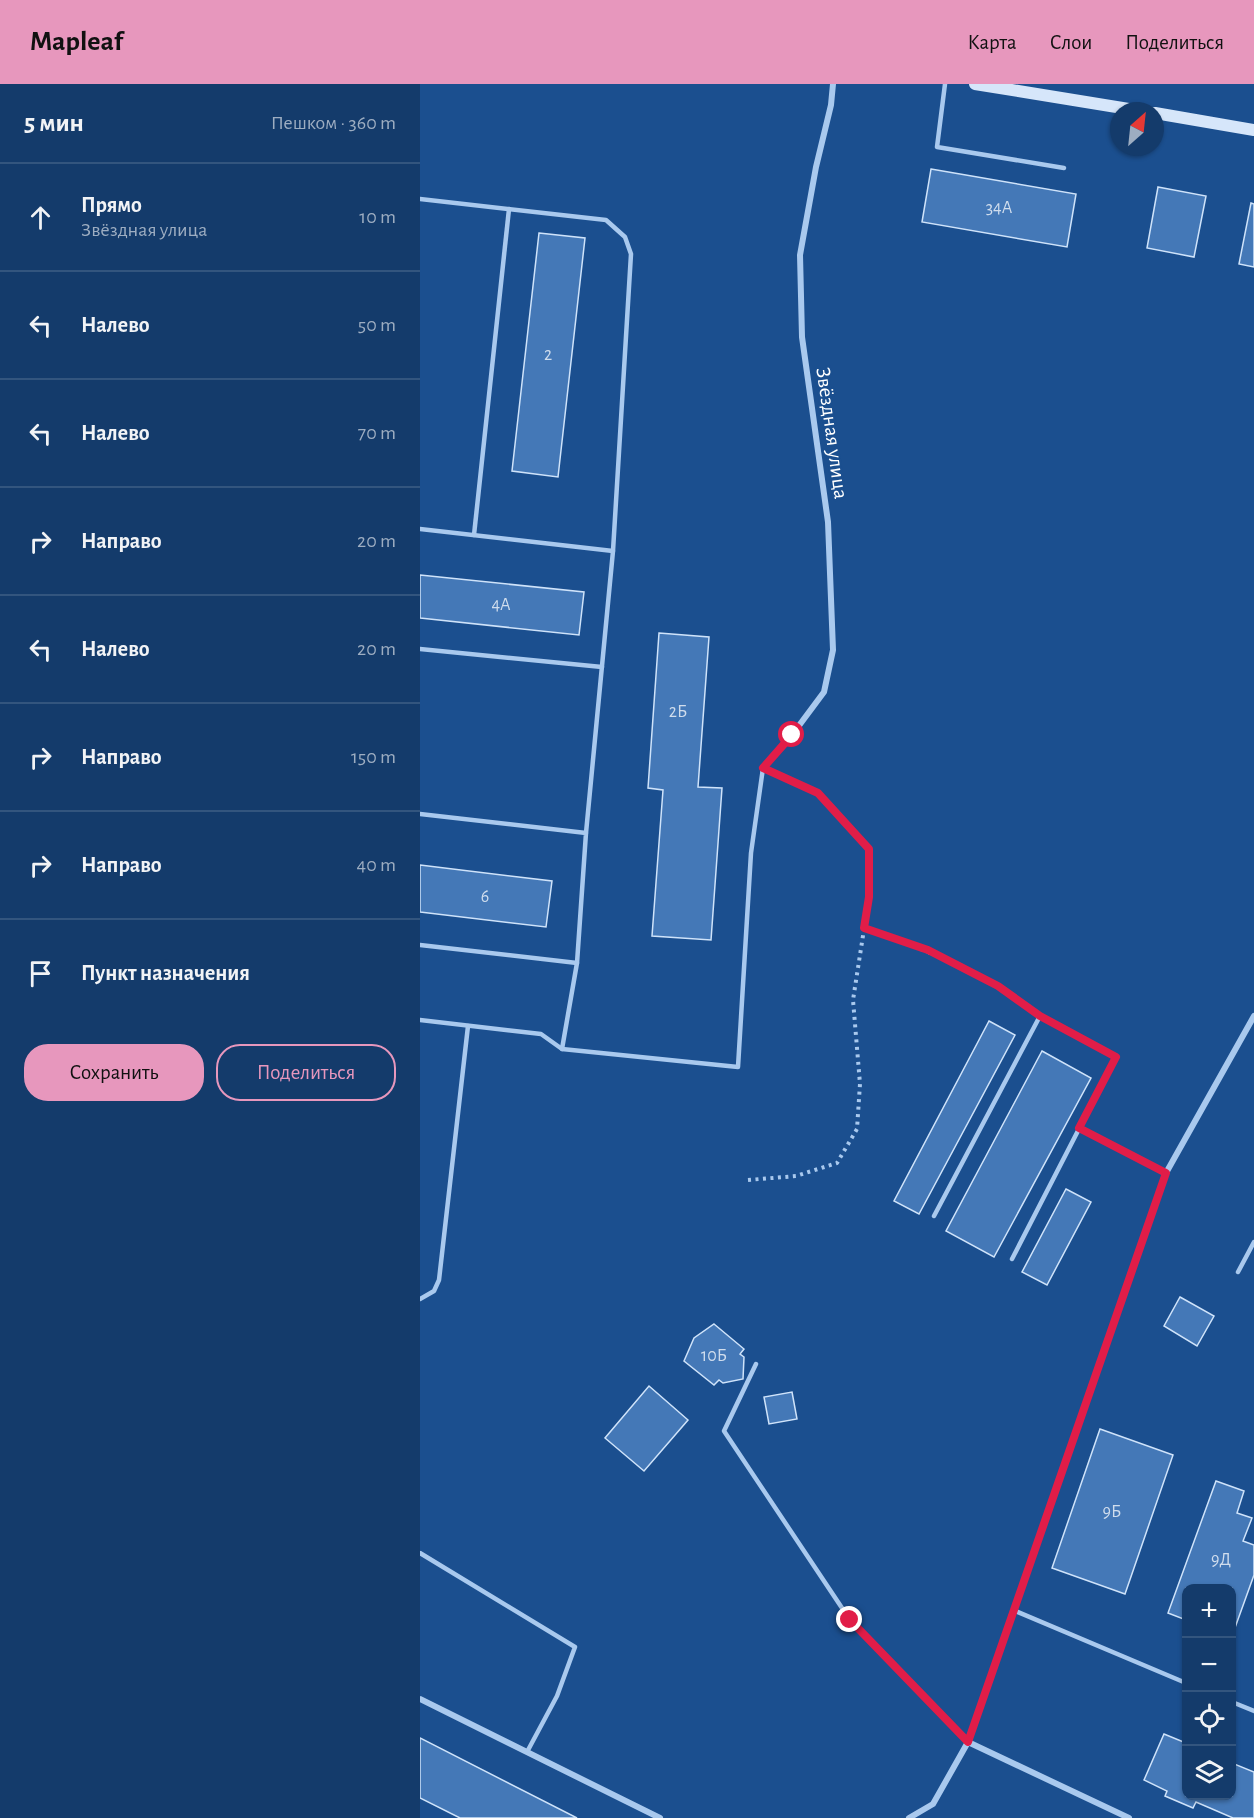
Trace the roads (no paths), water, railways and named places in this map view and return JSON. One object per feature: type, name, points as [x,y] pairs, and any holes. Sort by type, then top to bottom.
[{"type":"main road","points":[[975,84],[1110,106]]},
{"type":"main road","points":[[1164,114],[1254,129]]},
{"type":"street","name":"Звёздная улица","points":[[763,768],[792,735],[824,692],[833,650],[828,522],[802,338],[800,255],[816,167],[831,105],[833,84]]},
{"type":"street","points":[[910,1818],[933,1804],[968,1742],[1166,1173],[1254,1016]]},
{"type":"street","points":[[420,1700],[660,1818]]},
{"type":"street","points":[[968,1742],[1129,1818]]},
{"type":"lane","points":[[945,84],[937,147],[1064,168]]},
{"type":"lane","points":[[420,199],[606,220],[625,237],[631,254],[613,551],[585,833],[577,963],[562,1049]]},
{"type":"lane","points":[[474,535],[509,209]]},
{"type":"lane","points":[[420,529],[613,551]]},
{"type":"lane","points":[[420,649],[602,667]]},
{"type":"lane","points":[[420,1020],[541,1034],[562,1049],[738,1067],[751,853],[763,768]]},
{"type":"lane","points":[[420,814],[585,833]]},
{"type":"lane","points":[[420,945],[577,963]]},
{"type":"lane","points":[[934,1216],[1040,1016],[1116,1057],[1012,1258]]},
{"type":"lane","points":[[420,1299],[434,1291],[439,1280],[468,1026]]},
{"type":"lane","points":[[1079,1128],[1166,1173]]},
{"type":"lane","points":[[1238,1272],[1254,1242]]},
{"type":"lane","points":[[756,1364],[724,1431],[850,1620],[968,1742]]},
{"type":"lane","points":[[420,1553],[575,1647],[557,1696],[527,1753]]},
{"type":"lane","points":[[1013,1610],[1182,1681]]},
{"type":"lane","points":[[1236,1704],[1254,1711]]}]
